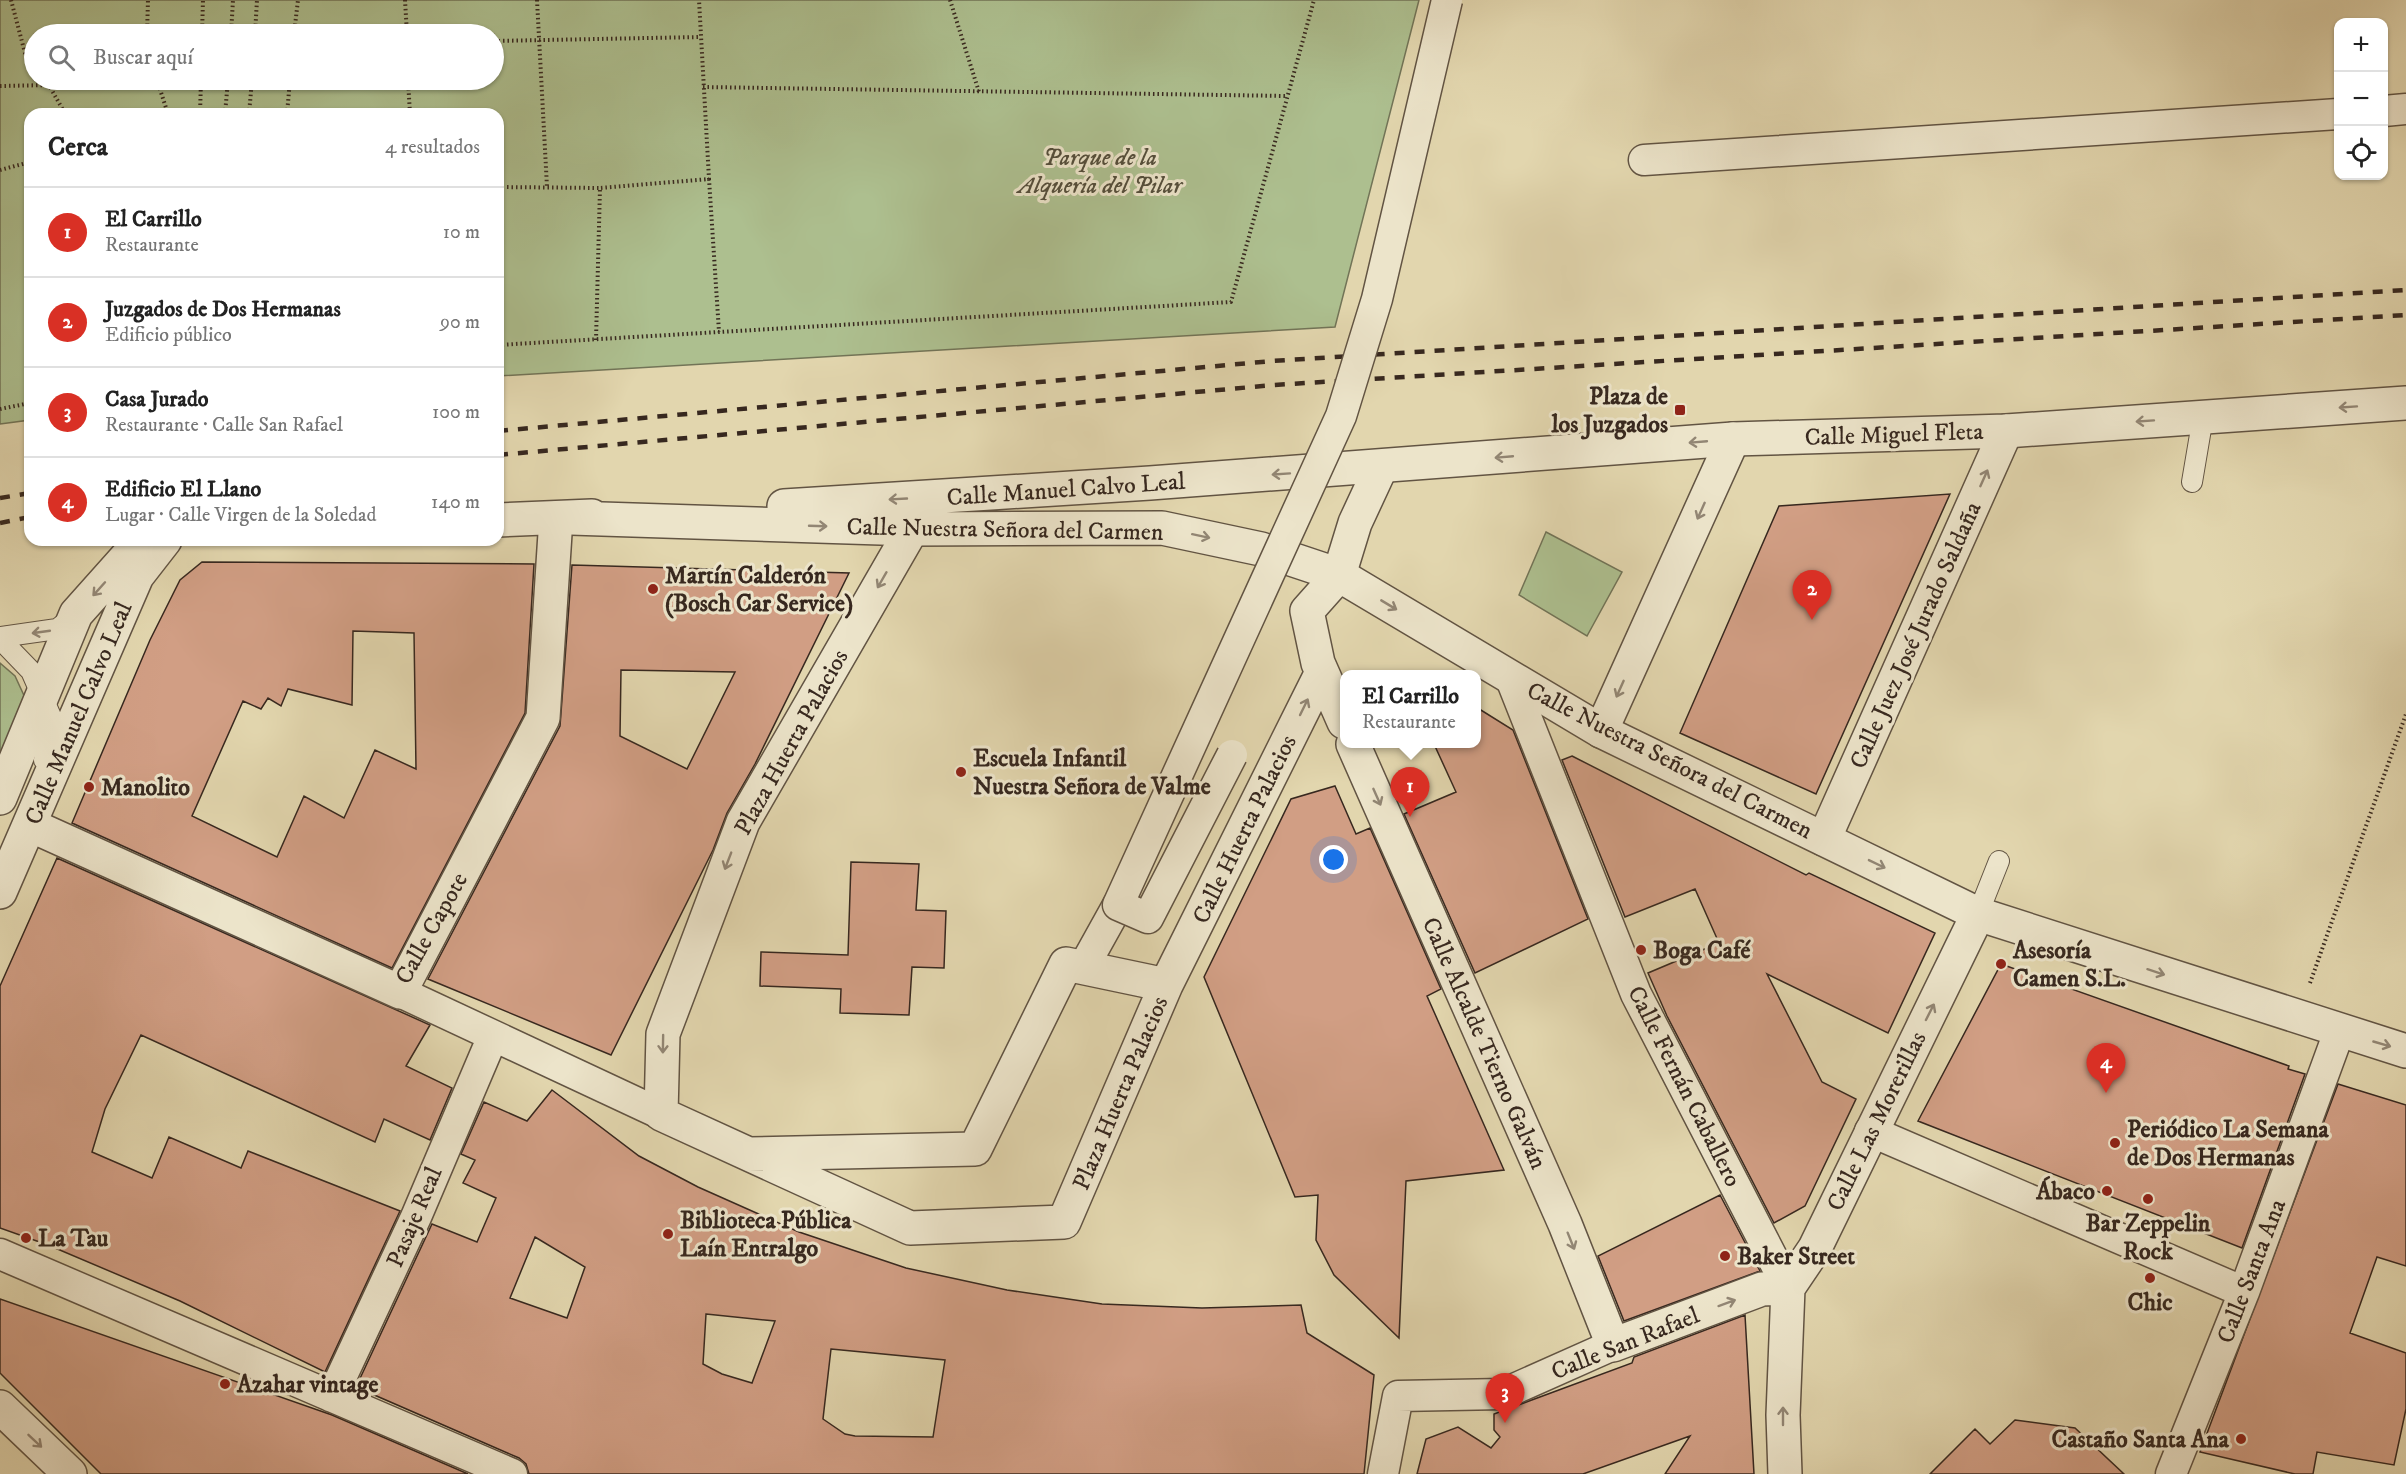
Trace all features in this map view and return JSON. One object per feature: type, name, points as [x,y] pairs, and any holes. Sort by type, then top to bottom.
[{"type":"street","points":[[1083,968],[1118,905],[1341,417],[1377,299],[1447,0]]},
{"type":"street","points":[[2388,111],[2406,109]]},
{"type":"street","points":[[1644,160],[2334,114]]},
{"type":"street","name":"Calle Miguel Fleta","points":[[1382,467],[1733,439],[2006,431],[2406,403]]},
{"type":"street","name":"Calle Juez José Jurado Saldaña","points":[[1824,839],[2006,431]]},
{"type":"street","points":[[1600,731],[1733,439]]},
{"type":"street","points":[[1340,713],[1322,672],[1307,611],[1339,575],[1355,523],[1382,467]]},
{"type":"street","name":"Calle Manuel Calvo Leal","points":[[504,520],[941,497],[1382,467]]},
{"type":"street","name":"Plaza Huerta Palacios","points":[[749,1154],[975,1149],[1066,964],[1166,986],[1064,1222],[910,1228],[661,1114],[663,1034],[743,822],[912,529],[941,497]]},
{"type":"street","name":"Calle Nuestra Señora del Carmen","points":[[563,518],[912,529],[1162,528],[1261,549],[1339,575],[1600,731],[1978,914],[2340,1032],[2406,1051]]},
{"type":"street","name":"Calle Capote","points":[[30,825],[400,992],[543,718],[563,518]]},
{"type":"street","name":"Calle Manuel Calvo Leal","points":[[0,798],[76,614],[134,549],[141,546]]},
{"type":"street","name":"Calle Manuel Calvo Leal","points":[[0,892],[137,576],[160,546]]},
{"type":"street","name":"Calle Huerta Palacios","points":[[1166,986],[1322,672]]},
{"type":"street","name":"Calle Fernán Caballero","points":[[1511,679],[1636,994],[1788,1288]]},
{"type":"street","name":"Calle Alcalde Tierno Galván","points":[[1355,748],[1564,1224],[1613,1345]]},
{"type":"street","points":[[1118,905],[1148,918],[1232,755]]},
{"type":"street","name":"Calle Las Morerillas","points":[[1788,1288],[1815,1248],[1870,1131],[1978,914]]},
{"type":"street","points":[[400,992],[661,1114]]},
{"type":"street","name":"Calle Santa Ana","points":[[2170,1474],[2244,1292],[2340,1032]]},
{"type":"street","name":"Pasaje Real","points":[[332,1397],[416,1217],[493,1036]]},
{"type":"street","points":[[1870,1131],[2244,1292]]},
{"type":"street","points":[[0,1254],[512,1474]]},
{"type":"street","points":[[1785,1474],[1783,1415],[1788,1288]]},
{"type":"street","name":"Calle San Rafael","points":[[1383,1474],[1398,1396],[1503,1394],[1613,1345],[1762,1289],[1788,1288]]},
{"type":"street","points":[[0,1407],[70,1474]]},
{"type":"lane","points":[[2192,482],[2203,417]]},
{"type":"lane","points":[[0,638],[57,629],[76,614]]},
{"type":"lane","points":[[0,638],[31,671],[53,721],[30,825]]},
{"type":"lane","points":[[1978,914],[1999,861]]},
{"type":"path","points":[[11,0],[24,45]]},
{"type":"path","points":[[147,24],[148,0]]},
{"type":"path","points":[[202,24],[203,0]]},
{"type":"path","points":[[232,24],[233,0]]},
{"type":"path","points":[[256,24],[257,0]]},
{"type":"path","points":[[295,24],[298,0]]},
{"type":"path","points":[[405,0],[406,24]]},
{"type":"path","points":[[537,0],[547,187]]},
{"type":"path","points":[[699,0],[719,332]]},
{"type":"path","points":[[950,0],[979,92]]},
{"type":"path","points":[[504,345],[1231,302],[1314,0]]},
{"type":"path","points":[[504,41],[700,37]]},
{"type":"path","points":[[0,86],[24,86]]},
{"type":"path","points":[[703,87],[1288,96]]},
{"type":"path","points":[[53,90],[62,108]]},
{"type":"path","points":[[161,90],[166,108]]},
{"type":"path","points":[[200,108],[201,90]]},
{"type":"path","points":[[226,108],[227,90]]},
{"type":"path","points":[[250,108],[251,90]]},
{"type":"path","points":[[288,108],[289,90]]},
{"type":"path","points":[[409,90],[410,108]]},
{"type":"path","points":[[0,170],[24,164]]},
{"type":"path","points":[[504,187],[600,188],[709,179]]},
{"type":"path","points":[[596,340],[600,188]]},
{"type":"path","points":[[0,409],[24,404]]},
{"type":"path","points":[[2298,1018],[2406,714]]},
{"type":"green space","name":"Parque de la Alquería del Pilar","points":[[0,0],[1419,0],[1335,327],[504,376],[504,108],[24,108],[24,421],[0,424]]},
{"type":"green space","points":[[1546,532],[1622,572],[1587,636],[1519,595]]},
{"type":"green space","points":[[0,663],[15,676],[27,702],[0,761]]},
{"type":"building","points":[[1950,494],[1816,794],[1680,733],[1779,506]]},
{"type":"building","points":[[202,562],[534,564],[525,713],[392,968],[72,823],[150,640],[180,580]],"holes":[[[353,631],[414,633],[416,769],[375,750],[344,818],[304,796],[277,857],[192,816],[243,701],[261,709],[268,698],[281,706],[288,689],[352,705]]]},
{"type":"building","points":[[572,565],[849,573],[755,764],[727,813],[713,850],[611,1055],[428,979],[560,726]],"holes":[[[621,670],[735,672],[687,769],[620,736]]]},
{"type":"building","points":[[1481,710],[1513,730],[1588,919],[1475,973],[1404,814],[1456,792],[1436,748],[1481,748]]},
{"type":"building","points":[[1572,756],[1806,875],[1809,873],[1935,933],[1888,1033],[1767,974],[1822,1082],[1856,1099],[1805,1206],[1774,1223],[1667,1016],[1648,973],[1719,943],[1695,889],[1625,917],[1562,760]]},
{"type":"building","points":[[1335,786],[1356,834],[1370,828],[1441,989],[1427,996],[1504,1170],[1406,1181],[1399,1338],[1334,1275],[1316,1240],[1318,1195],[1295,1197],[1204,977],[1291,799]]},
{"type":"building","points":[[57,858],[430,1025],[406,1066],[452,1088],[430,1140],[384,1119],[375,1142],[141,1035],[105,1109],[92,1152],[152,1178],[169,1137],[241,1168],[248,1151],[400,1211],[325,1372],[180,1301],[48,1245],[0,1228],[0,986]]},
{"type":"building","points":[[851,862],[919,864],[916,910],[946,911],[944,968],[912,967],[909,1015],[840,1013],[841,989],[760,986],[761,952],[848,955]]},
{"type":"building","points":[[2001,964],[2289,1066],[2288,1069],[2305,1074],[2242,1248],[1918,1121]]},
{"type":"building","points":[[2338,1084],[2406,1105],[2406,1266],[2377,1257],[2350,1333],[2406,1353],[2406,1409],[2394,1465],[2317,1452],[2313,1474],[2295,1474],[2200,1452]]},
{"type":"building","points":[[552,1090],[639,1156],[698,1187],[799,1232],[906,1268],[1007,1290],[1102,1304],[1202,1308],[1301,1305],[1307,1333],[1374,1375],[1364,1474],[529,1474],[526,1464],[519,1458],[356,1387],[432,1224],[477,1242],[496,1198],[463,1183],[475,1160],[461,1154],[484,1102],[527,1121]],"holes":[[[535,1237],[585,1267],[567,1318],[510,1298]],[[706,1314],[775,1321],[752,1383],[722,1374],[703,1364]],[[831,1349],[945,1360],[933,1437],[855,1436],[845,1434],[823,1419]]]},
{"type":"building","points":[[1720,1195],[1760,1271],[1624,1321],[1598,1256]]},
{"type":"building","points":[[0,1299],[332,1415],[468,1474],[101,1474],[0,1373]]},
{"type":"building","points":[[1745,1315],[1754,1474],[1665,1474],[1690,1436],[1583,1474],[1417,1474],[1426,1439],[1458,1427],[1491,1448],[1500,1437],[1494,1430],[1494,1414],[1632,1363],[1634,1357]]},
{"type":"building","points":[[2015,1420],[2075,1428],[2124,1474],[1930,1474],[1975,1429],[1990,1444]]},
{"type":"railway","points":[[504,430],[1272,361],[2406,290]]},
{"type":"railway","points":[[504,454],[1274,385],[2406,315]]},
{"type":"railway","points":[[0,498],[24,494]]},
{"type":"railway","points":[[0,523],[24,518]]},
{"type":"place","name":"Plaza de los Juzgados","points":[[1680,410]]},
{"type":"place","name":"Martín Calderón (Bosch Car Service)","points":[[653,589]]},
{"type":"place","name":"Juzgados de Dos Hermanas","points":[[1812,620]]},
{"type":"place","name":"Escuela Infantil Nuestra Señora de Valme","points":[[961,772]]},
{"type":"place","name":"Manolito","points":[[89,787]]},
{"type":"place","name":"El Carrillo","points":[[1410,817]]},
{"type":"place","name":"Boga Café","points":[[1641,950]]},
{"type":"place","name":"Asesoría Camen S.L.","points":[[2001,964]]},
{"type":"place","name":"Edificio El Llano","points":[[2106,1093]]},
{"type":"place","name":"Periódico La Semana de Dos Hermanas","points":[[2115,1143]]},
{"type":"place","name":"Ábaco","points":[[2107,1191]]},
{"type":"place","name":"Bar Zeppelin Rock","points":[[2148,1199]]},
{"type":"place","name":"Biblioteca Pública Laín Entralgo","points":[[668,1234]]},
{"type":"place","name":"La Tau","points":[[26,1238]]},
{"type":"place","name":"Baker Street","points":[[1725,1256]]},
{"type":"place","name":"Chic","points":[[2150,1278]]},
{"type":"place","name":"Azahar vintage","points":[[225,1384]]},
{"type":"place","name":"Casa Jurado","points":[[1505,1423]]},
{"type":"place","name":"Castaño Santa Ana","points":[[2241,1439]]}]
